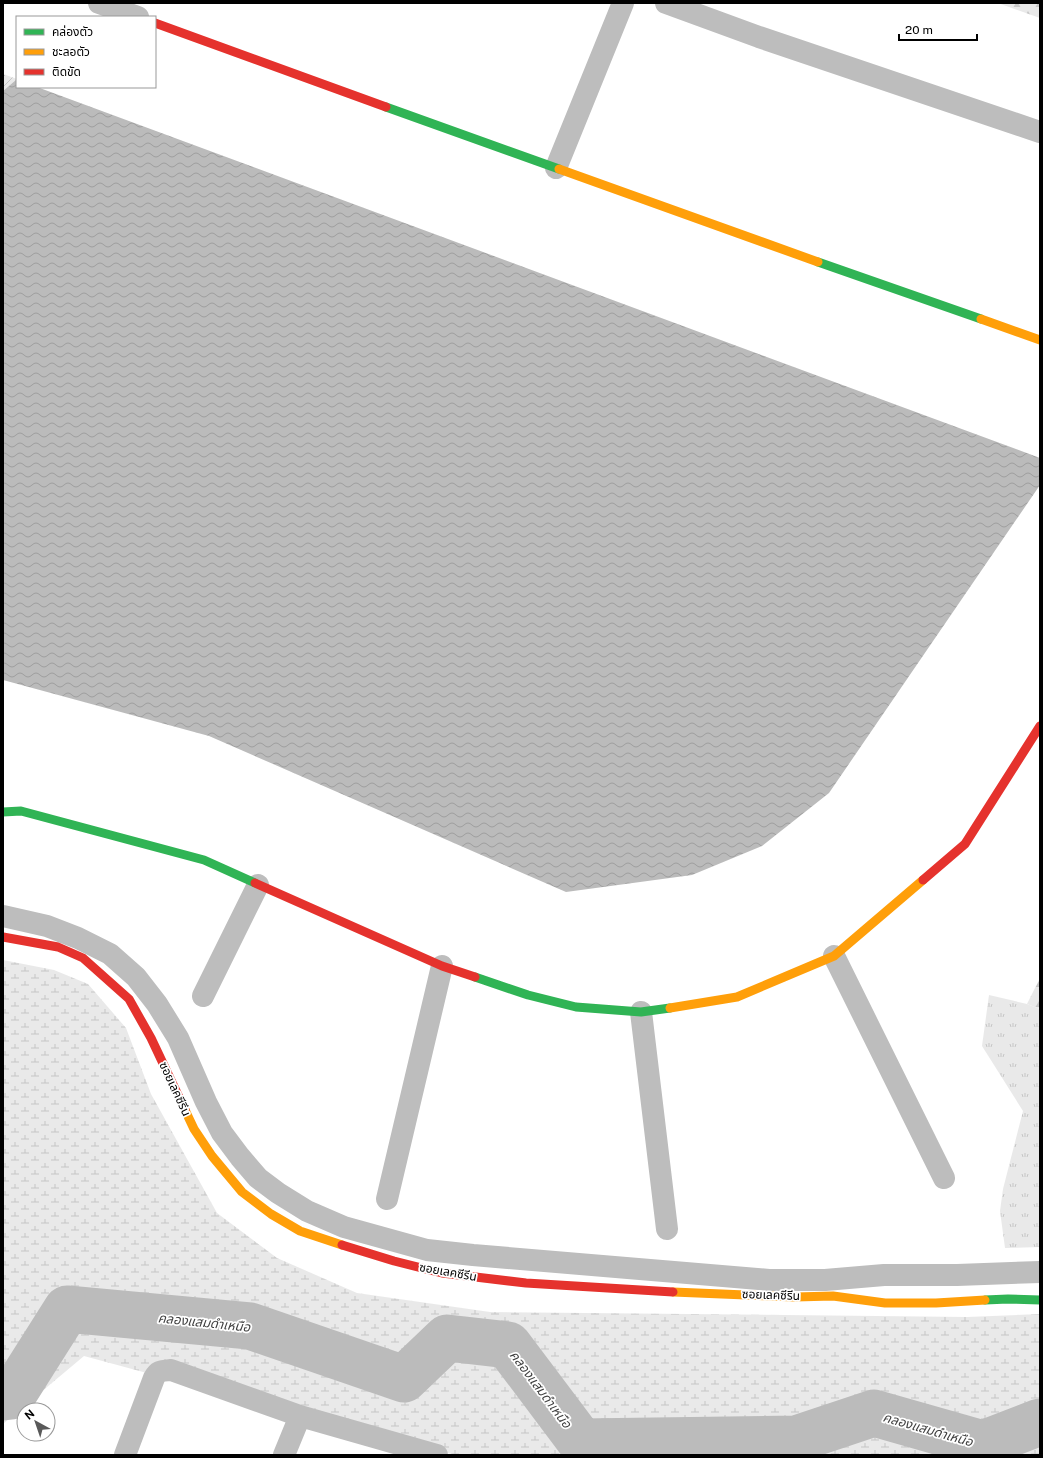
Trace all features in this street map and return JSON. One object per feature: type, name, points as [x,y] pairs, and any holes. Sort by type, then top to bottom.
[{"type":"street","points":[[99,3],[135,16]]},
{"type":"street","points":[[556,168],[623,3]]},
{"type":"street","points":[[666,3],[759,38],[1040,132]]},
{"type":"street","points":[[156,23],[556,168],[1040,340]]},
{"type":"street","points":[[3,812],[21,811],[204,860],[442,966],[528,995],[576,1007],[641,1012],[737,998],[834,956],[964,844],[1040,726]]},
{"type":"street","points":[[202,996],[258,885]]},
{"type":"street","name":"ซอยเลคซีรีน","points":[[3,916],[47,926],[78,938],[110,954],[122,978],[129,999],[151,1038],[194,1129],[212,1156],[242,1192],[271,1214],[300,1231],[394,1261],[442,1273],[526,1283],[698,1293],[795,1297],[833,1296],[885,1303],[936,1303],[1008,1299],[1040,1300]]},
{"type":"street","name":"ซอยเลคซีรีน","points":[[3,937],[58,947],[122,978],[136,977],[157,1004],[178,1038],[190,1068],[212,1114],[222,1133],[240,1157],[258,1178],[278,1193],[307,1211],[344,1227],[427,1250],[473,1256],[768,1280],[825,1280],[884,1275],[957,1275],[1040,1272]]},
{"type":"street","points":[[834,956],[944,1178]]},
{"type":"street","points":[[387,1199],[442,966]]},
{"type":"street","points":[[641,1012],[667,1229]]},
{"type":"street","points":[[125,1455],[156,1373],[171,1370],[300,1416],[437,1455]]},
{"type":"street","points":[[284,1455],[300,1416]]},
{"type":"green space","points":[[998,3],[1040,3],[1040,18]]},
{"type":"green space","points":[[3,74],[16,79],[16,80],[3,91]]},
{"type":"green space","points":[[3,960],[54,970],[88,984],[126,1028],[151,1094],[217,1213],[277,1258],[357,1293],[490,1312],[967,1317],[1040,1314],[1040,1454],[460,1455],[439,1452],[84,1356],[29,1402],[16,1402],[16,1413],[3,1424]]},
{"type":"green space","points":[[1040,978],[1040,1009],[1027,1004]]},
{"type":"green space","points":[[989,995],[1027,1004],[1040,1009],[1040,1247],[1005,1248],[1000,1211],[1003,1189],[1023,1111],[982,1046]]},
{"type":"water","points":[[16,80],[16,88],[40,88],[1040,458],[1040,485],[829,793],[762,846],[692,875],[566,892],[209,736],[3,680],[3,91]]},
{"type":"waterway","name":"คลองแสมดำเหนือ","points":[[3,1397],[12,1396],[67,1309],[250,1326],[404,1379],[447,1338],[508,1345],[581,1442],[796,1439],[874,1413],[983,1444],[1040,1422]]},
{"type":"traffic: fast","points":[[386,107],[559,169]]},
{"type":"traffic: fast","points":[[818,262],[981,319]]},
{"type":"traffic: fast","points":[[3,812],[21,811],[204,860],[255,883]]},
{"type":"traffic: fast","points":[[475,977],[528,995],[576,1007],[641,1012],[670,1008]]},
{"type":"traffic: fast","points":[[985,1300],[1040,1300]]},
{"type":"traffic: slow","points":[[559,169],[818,262]]},
{"type":"traffic: slow","points":[[981,319],[1040,340]]},
{"type":"traffic: slow","points":[[670,1008],[737,997],[834,956],[923,880]]},
{"type":"traffic: slow","points":[[185,1110],[194,1129],[212,1156],[242,1192],[271,1214],[300,1231],[342,1245]]},
{"type":"traffic: slow","points":[[673,1292],[795,1297],[833,1296],[885,1303],[936,1303],[985,1300]]},
{"type":"traffic: jam","points":[[156,23],[386,107]]},
{"type":"traffic: jam","points":[[923,880],[965,844],[1040,726]]},
{"type":"traffic: jam","points":[[255,883],[442,966],[475,977]]},
{"type":"traffic: jam","points":[[3,937],[58,947],[83,958],[129,999],[151,1038],[185,1110]]},
{"type":"traffic: jam","points":[[342,1245],[394,1261],[442,1273],[526,1283],[673,1292]]}]
